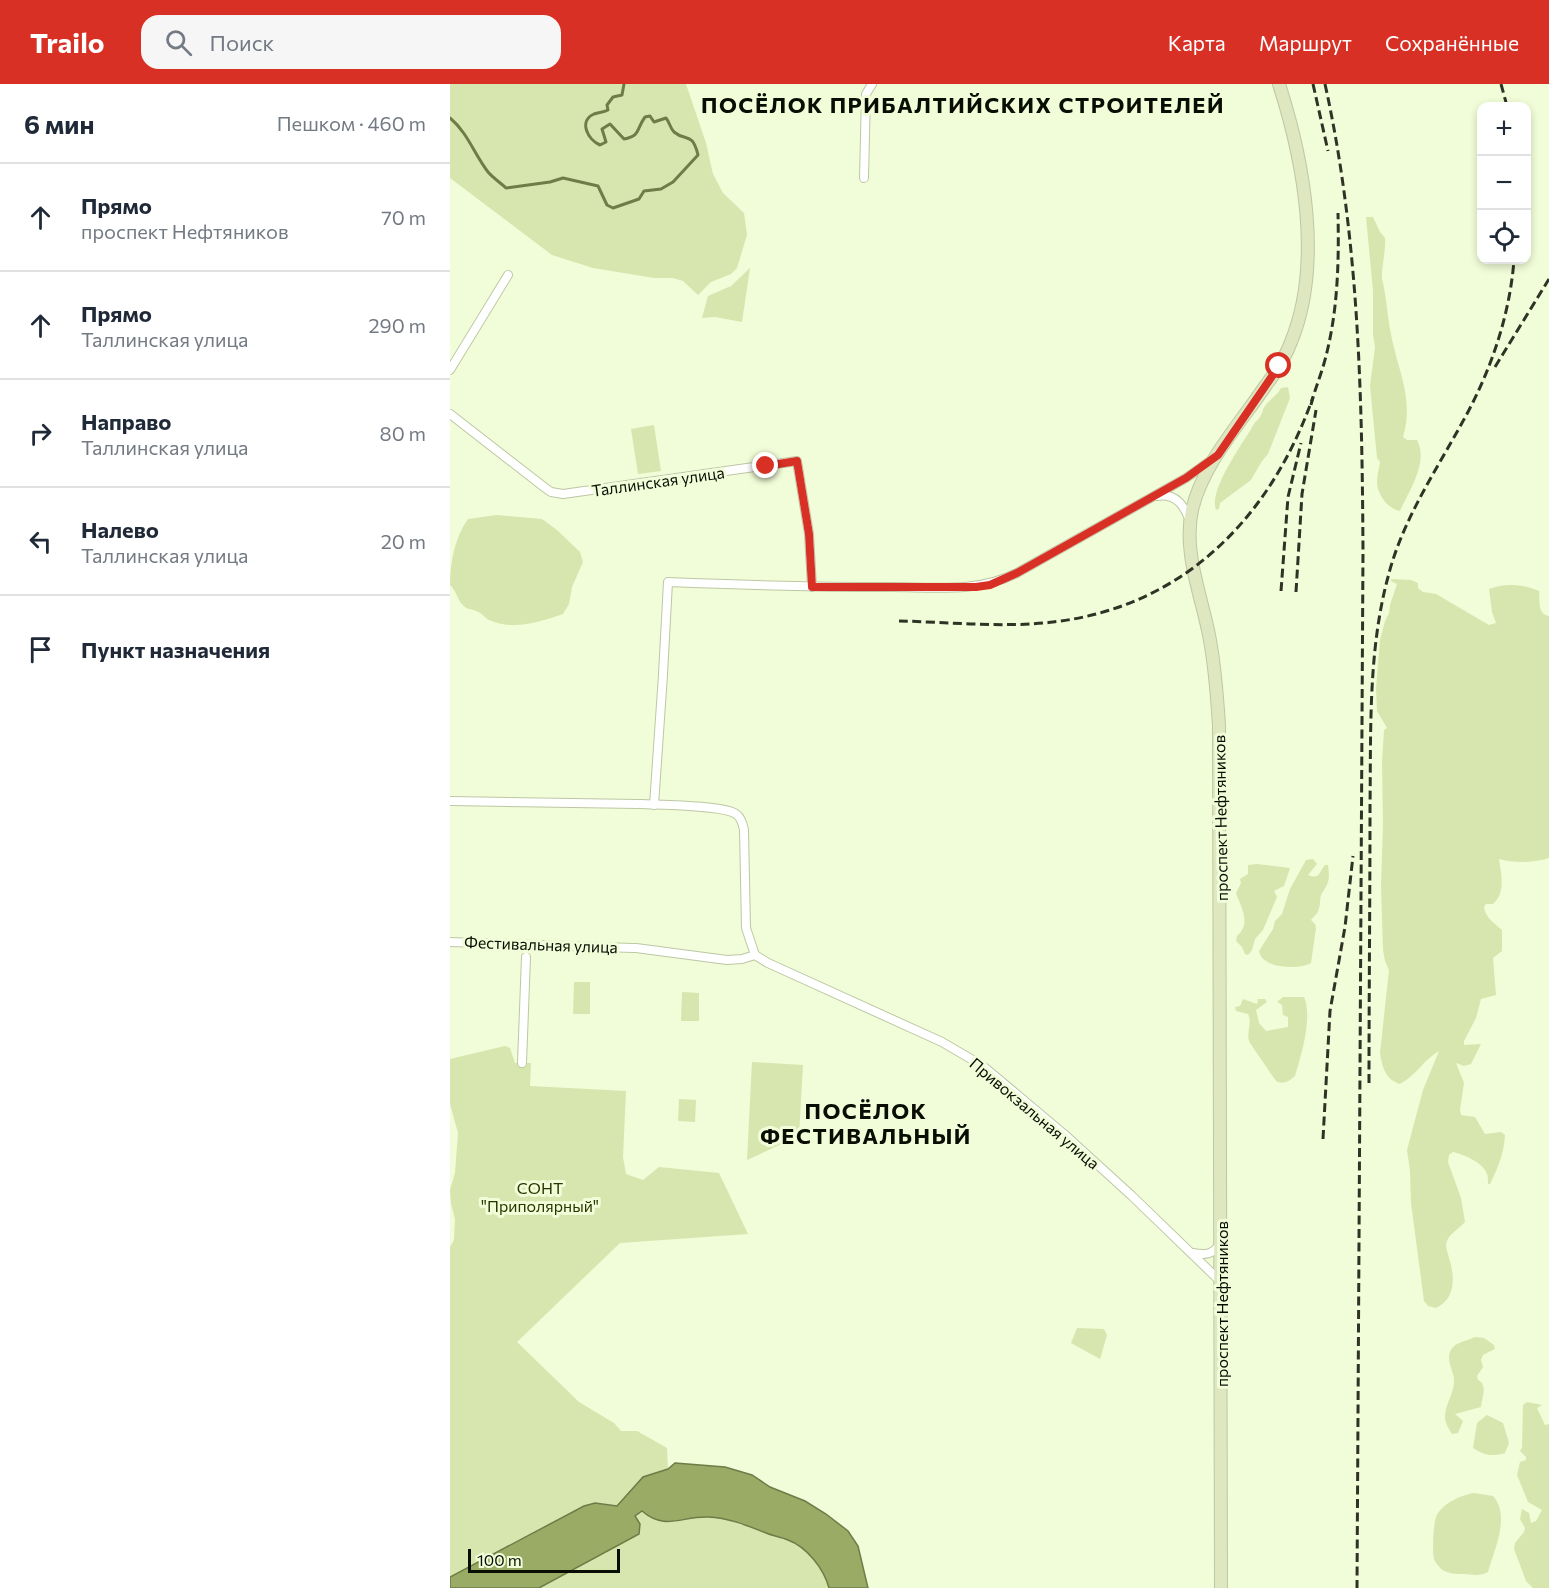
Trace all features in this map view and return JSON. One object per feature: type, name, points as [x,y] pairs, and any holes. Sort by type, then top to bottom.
[{"type":"main road","name":"проспект Нефтяников","points":[[1221,1588],[1219,725],[1213,660],[1191,557],[1191,523],[1198,489],[1218,455],[1286,354],[1298,324],[1305,289],[1308,252],[1304,200],[1291,124],[1279,84]]},
{"type":"street","points":[[864,178],[866,94],[872,84]]},
{"type":"street","points":[[450,370],[508,275]]},
{"type":"street","name":"Таллинская улица","points":[[450,414],[551,492],[563,494],[797,461],[809,534],[812,587]]},
{"type":"street","points":[[654,805],[668,582],[812,587],[990,585],[1017,573],[1186,478],[1218,455]]},
{"type":"street","points":[[1153,496],[1167,495],[1178,500],[1186,510],[1191,523]]},
{"type":"street","points":[[450,801],[640,804],[721,809],[735,813],[744,830],[746,928],[754,955]]},
{"type":"street","name":"Фестивальная улица","points":[[450,942],[634,948],[727,960],[754,955]]},
{"type":"street","points":[[522,1063],[526,944]]},
{"type":"street","name":"Привокзальная улица","points":[[754,955],[942,1042],[983,1066],[1064,1134],[1192,1252],[1221,1282]]},
{"type":"street","points":[[1192,1252],[1213,1253],[1221,1241]]},
{"type":"green space","points":[[450,84],[686,84],[706,143],[713,174],[723,193],[744,213],[747,235],[737,268],[731,274],[711,282],[698,295],[683,281],[673,278],[654,278],[593,268],[552,255],[450,178]]},
{"type":"green space","points":[[1366,217],[1373,217],[1385,238],[1382,279],[1393,343],[1406,396],[1406,423],[1403,437],[1407,440],[1417,440],[1420,449],[1419,467],[1400,511],[1387,504],[1377,487],[1380,462],[1377,458],[1370,386],[1375,347],[1373,291]]},
{"type":"green space","points":[[750,268],[742,322],[715,317],[702,318],[708,296],[731,286]]},
{"type":"green space","points":[[1288,387],[1290,398],[1268,454],[1251,480],[1220,503],[1219,509],[1216,510],[1217,491],[1235,454],[1254,423],[1261,416],[1265,406],[1281,388]]},
{"type":"green space","points":[[654,425],[661,471],[638,474],[631,429]]},
{"type":"green space","points":[[497,515],[542,519],[580,552],[583,562],[572,587],[569,604],[563,614],[536,622],[507,625],[489,620],[460,602],[450,585],[452,559],[460,534],[468,519]]},
{"type":"green space","points":[[1391,579],[1411,580],[1418,583],[1418,588],[1423,592],[1436,594],[1489,625],[1496,623],[1489,589],[1508,585],[1526,587],[1539,591],[1541,610],[1549,616],[1549,858],[1524,862],[1499,859],[1502,883],[1500,894],[1493,904],[1486,904],[1484,907],[1488,917],[1502,930],[1502,951],[1493,958],[1496,995],[1481,999],[1476,1018],[1464,1041],[1464,1045],[1481,1044],[1471,1064],[1464,1066],[1456,1063],[1464,1083],[1461,1115],[1475,1117],[1485,1134],[1501,1132],[1505,1135],[1503,1148],[1490,1184],[1488,1184],[1488,1175],[1482,1166],[1468,1157],[1453,1152],[1449,1155],[1448,1162],[1461,1198],[1465,1222],[1447,1240],[1452,1286],[1447,1299],[1436,1308],[1428,1306],[1424,1301],[1411,1203],[1407,1150],[1423,1090],[1439,1051],[1400,1084],[1391,1079],[1386,1072],[1380,1053],[1389,970],[1383,950],[1381,886],[1382,761],[1384,730],[1387,728],[1377,711],[1376,688],[1380,640],[1397,584]]},
{"type":"green space","points":[[1313,859],[1317,864],[1308,875],[1317,876],[1325,865],[1328,865],[1329,877],[1321,895],[1317,913],[1311,920],[1316,928],[1311,963],[1298,967],[1273,965],[1262,957],[1259,951],[1273,929],[1275,921],[1282,914],[1290,889],[1306,860]]},
{"type":"green space","points":[[1248,865],[1290,868],[1284,886],[1274,891],[1277,897],[1263,930],[1255,939],[1248,955],[1236,941],[1244,926],[1244,921],[1243,910],[1236,893],[1241,883],[1240,879],[1248,874]]},
{"type":"green space","points":[[574,982],[590,982],[590,1014],[573,1014]]},
{"type":"green space","points":[[682,992],[699,993],[699,1021],[681,1021]]},
{"type":"green space","points":[[1283,997],[1304,997],[1307,1026],[1295,1076],[1281,1083],[1276,1081],[1250,1043],[1248,1014],[1236,1011],[1235,1007],[1240,1006],[1243,999],[1257,1004],[1258,999],[1265,999],[1267,1002],[1256,1010],[1259,1023],[1266,1031],[1288,1027],[1288,1017],[1283,1015],[1282,1005],[1277,1002]]},
{"type":"green space","name":"СОНТ \"Приполярный\"","points":[[505,1046],[510,1048],[515,1063],[531,1063],[530,1086],[626,1091],[623,1157],[626,1174],[643,1180],[659,1167],[719,1173],[748,1234],[620,1243],[517,1342],[579,1402],[614,1423],[621,1431],[637,1431],[667,1448],[668,1469],[643,1477],[617,1506],[596,1503],[584,1506],[450,1577],[450,1247],[454,1240],[455,1219],[450,1190],[455,1173],[458,1133],[450,1104],[450,1059]]},
{"type":"green space","points":[[752,1062],[803,1065],[799,1136],[747,1160]]},
{"type":"green space","points":[[679,1099],[696,1100],[695,1122],[678,1121]]},
{"type":"green space","points":[[1077,1328],[1104,1329],[1107,1335],[1100,1359],[1071,1343]]},
{"type":"green space","points":[[1475,1337],[1484,1338],[1494,1345],[1495,1349],[1483,1355],[1481,1360],[1483,1367],[1477,1376],[1484,1388],[1481,1407],[1455,1414],[1463,1421],[1458,1433],[1452,1434],[1445,1417],[1454,1384],[1449,1355],[1455,1345]]},
{"type":"green space","points":[[1527,1402],[1542,1405],[1537,1408],[1545,1425],[1549,1424],[1549,1588],[1533,1588],[1526,1581],[1514,1549],[1515,1543],[1525,1528],[1520,1519],[1522,1509],[1529,1513],[1531,1523],[1536,1521],[1542,1510],[1528,1502],[1517,1475],[1520,1462],[1526,1460],[1520,1451],[1522,1448],[1523,1405]]},
{"type":"green space","points":[[1487,1415],[1503,1423],[1509,1443],[1505,1453],[1488,1455],[1473,1448],[1477,1423]]},
{"type":"green space","points":[[1474,1493],[1493,1496],[1501,1513],[1500,1533],[1488,1572],[1474,1575],[1453,1574],[1439,1567],[1434,1559],[1433,1535],[1436,1516],[1449,1502]]},
{"type":"green space","points":[[642,1511],[650,1517],[666,1521],[699,1517],[723,1519],[788,1540],[802,1548],[814,1560],[829,1588],[540,1588],[580,1564],[606,1553],[634,1516]]},
{"type":"shaded area","points":[[675,1463],[725,1467],[752,1475],[770,1487],[805,1501],[826,1514],[848,1531],[858,1546],[868,1588],[829,1588],[819,1566],[802,1548],[788,1540],[744,1525],[708,1517],[674,1521],[658,1520],[642,1511],[635,1516],[640,1524],[639,1534],[539,1588],[450,1588],[450,1577],[584,1506],[595,1503],[617,1506],[643,1477],[668,1469]]},
{"type":"waterway","points":[[450,118],[462,130],[488,172],[506,188],[563,178],[598,186],[607,205],[613,208],[639,199],[644,191],[661,189],[673,182],[698,155],[691,140],[674,132],[666,118],[654,122],[650,116],[645,117],[636,134],[629,138],[624,139],[610,124],[602,129],[606,142],[600,145],[596,143],[586,130],[586,121],[594,114],[608,110],[607,105],[613,97],[622,95],[624,84]]},
{"type":"railway","points":[[1313,84],[1328,151]]},
{"type":"railway","points":[[1325,84],[1336,142],[1352,258],[1360,375],[1363,551],[1357,1588]]},
{"type":"railway","points":[[1501,84],[1506,102]]},
{"type":"railway","points":[[1311,405],[1333,321],[1338,267],[1338,213]]},
{"type":"railway","points":[[1369,1083],[1371,720],[1377,633],[1388,577],[1403,533],[1469,410],[1493,356],[1509,299],[1514,264]]},
{"type":"railway","points":[[1495,367],[1549,279]]},
{"type":"railway","points":[[899,621],[996,625],[1053,622],[1100,613],[1143,597],[1182,576],[1216,549],[1247,517],[1273,481],[1295,441],[1313,397]]},
{"type":"railway","points":[[1296,592],[1302,494],[1316,410]]},
{"type":"railway","points":[[1281,591],[1288,497],[1301,443]]},
{"type":"railway","points":[[1323,1139],[1330,1011],[1345,927],[1353,856]]},
{"type":"district","name":"ПОСЁЛОК ПРИБАЛТИЙСКИХ СТРОИТЕЛЕЙ","points":[[963,104]]},
{"type":"district","name":"ПОСЁЛОК ФЕСТИВАЛЬНЫЙ","points":[[866,1122]]},
{"type":"route","points":[[766,466],[797,461],[809,534],[812,587],[976,587],[990,585],[1017,573],[1186,478],[1218,455],[1279,366]]}]
